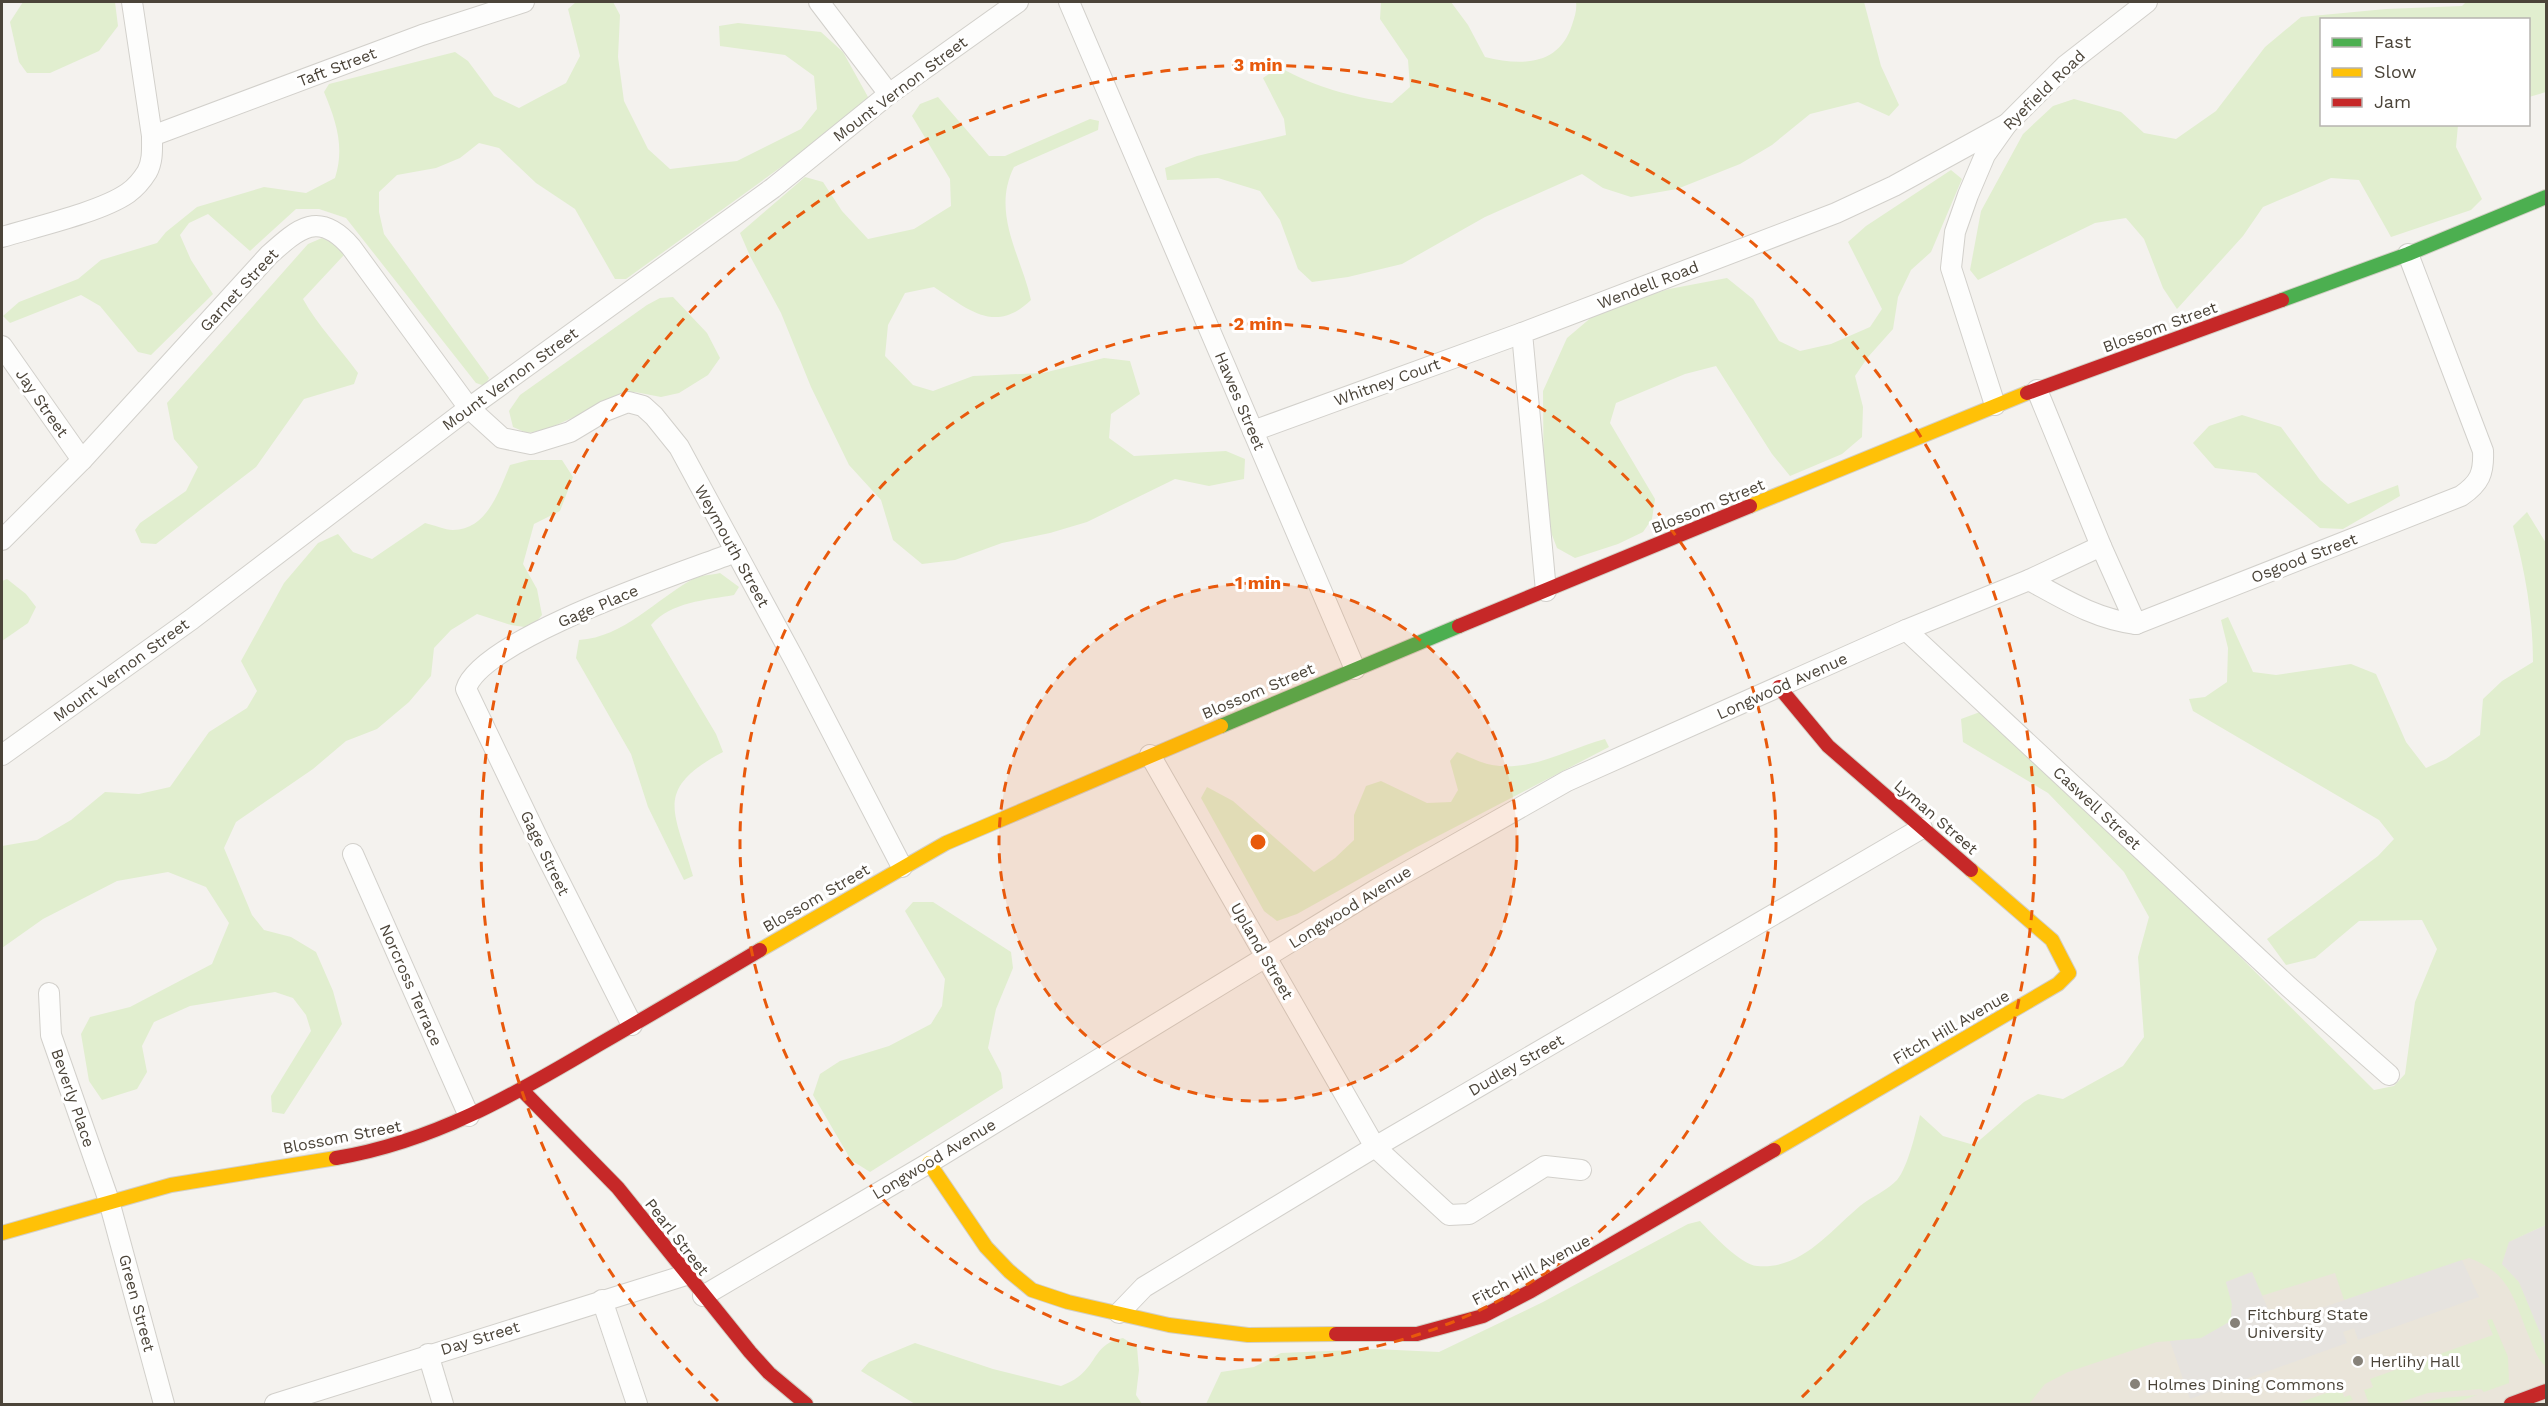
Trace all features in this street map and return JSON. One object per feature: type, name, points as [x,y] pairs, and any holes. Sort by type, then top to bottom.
[{"type":"street","points":[[2,237],[87,211],[131,192],[146,174],[150,165],[152,136],[132,2]]},
{"type":"street","name":"Taft Street","points":[[152,136],[422,35],[524,2]]},
{"type":"street","points":[[819,2],[889,94]]},
{"type":"street","name":"Mount Vernon Street","points":[[2,755],[192,619],[469,408],[773,188],[889,94],[1018,2]]},
{"type":"street","name":"Hawes Street","points":[[1069,2],[1355,669]]},
{"type":"street","name":"Ryefield Road","points":[[1995,405],[1951,268],[1955,232],[1985,155],[2007,124],[2065,66],[2147,2]]},
{"type":"street","name":"Wendell Road","points":[[1522,333],[1836,213],[1894,186],[2007,124]]},
{"type":"street","name":"Blossom Street","points":[[2,1233],[171,1185],[378,1150],[435,1132],[522,1090],[946,843],[1355,669],[1995,405],[2408,254],[2547,197]]},
{"type":"street","name":"Garnet Street","points":[[2,540],[82,460],[253,271],[289,238],[312,225],[326,227],[337,232],[351,247],[469,408]]},
{"type":"street","name":"Osgood Street","points":[[2136,624],[2462,496],[2476,486],[2484,469],[2483,451],[2408,254]]},
{"type":"street","points":[[1522,333],[1546,591]]},
{"type":"street","name":"Whitney Court","points":[[1253,431],[1522,333]]},
{"type":"street","name":"Jay Street","points":[[2,346],[82,460]]},
{"type":"street","points":[[2037,390],[2101,546],[2136,624]]},
{"type":"street","name":"Weymouth Street","points":[[469,408],[502,438],[531,444],[570,432],[605,411],[628,402],[643,406],[654,416],[679,447],[902,867]]},
{"type":"street","name":"Longwood Avenue","points":[[703,1296],[1267,959],[1426,861],[1568,781],[1905,630],[2029,580],[2101,546]]},
{"type":"street","name":"Gage Place","points":[[470,678],[494,658],[538,632],[736,552]]},
{"type":"street","points":[[2029,580],[2082,609],[2111,621],[2136,624]]},
{"type":"street","name":"Caswell Street","points":[[1905,630],[2289,987],[2389,1075]]},
{"type":"street","name":"Gage Street","points":[[470,678],[466,689],[541,845],[632,1025]]},
{"type":"street","name":"Lyman Street","points":[[1779,687],[1828,746],[2052,940],[2069,973]]},
{"type":"street","name":"Upland Street","points":[[1150,755],[1375,1147],[1449,1215],[1469,1214],[1545,1166],[1581,1170]]},
{"type":"street","name":"Dudley Street","points":[[1119,1313],[1143,1287],[1375,1147],[1922,828]]},
{"type":"street","name":"Norcross Terrace","points":[[353,854],[469,1116]]},
{"type":"street","name":"Fitch Hill Avenue","points":[[929,1162],[986,1247],[1009,1271],[1032,1290],[1068,1302],[1169,1325],[1248,1335],[1417,1334],[1454,1326],[1483,1316],[1531,1292],[2038,996],[2058,984],[2069,973]]},
{"type":"street","name":"Beverly Place","points":[[49,993],[51,1035],[109,1201]]},
{"type":"street","name":"Pearl Street","points":[[522,1090],[618,1188],[703,1296],[769,1373],[806,1404]]},
{"type":"street","name":"Green Street","points":[[109,1201],[164,1404]]},
{"type":"street","name":"Day Street","points":[[275,1404],[428,1354],[686,1275]]},
{"type":"street","points":[[602,1300],[637,1404]]},
{"type":"street","points":[[428,1354],[443,1404]]},
{"type":"street","points":[[2511,1404],[2547,1391]]},
{"type":"shaded area","name":"Fitchburg State University","points":[[2461,1152],[2508,1242],[2546,1225],[2546,1404],[1670,1404]]},
{"type":"shaded area","points":[[2546,1225],[2545,1345],[2519,1282],[2502,1264],[2509,1242]]},
{"type":"shaded area","points":[[2462,1260],[2479,1297],[2358,1340],[2354,1328],[2343,1332],[2347,1343],[2190,1399],[2170,1341],[2201,1338],[2231,1321],[2232,1304],[2226,1282],[2252,1272],[2268,1309],[2280,1317],[2295,1317]]},
{"type":"green space","points":[[23,2],[115,2],[118,26],[99,51],[50,73],[27,73],[19,62],[10,22]]},
{"type":"green space","points":[[576,2],[613,2],[620,15],[618,57],[624,101],[648,149],[670,169],[737,161],[801,129],[817,109],[814,76],[785,55],[720,46],[719,26],[738,23],[821,32],[843,52],[868,97],[863,108],[626,279],[615,279],[575,209],[536,183],[499,148],[479,143],[460,158],[436,168],[397,175],[379,192],[379,212],[384,234],[489,378],[485,386],[476,383],[346,218],[319,209],[296,209],[250,251],[208,214],[189,223],[180,235],[191,260],[213,294],[151,355],[138,352],[100,306],[81,295],[10,323],[3,316],[19,302],[78,279],[101,260],[157,243],[166,232],[197,207],[264,187],[306,193],[335,178],[339,145],[338,134],[324,92],[329,84],[455,52],[468,61],[494,96],[519,108],[566,83],[580,56],[568,9]]},
{"type":"green space","points":[[1381,2],[1451,2],[1468,25],[1485,57],[1525,62],[1548,56],[1558,49],[1566,39],[1572,25],[1576,13],[1576,2],[1864,2],[1881,66],[1899,105],[1889,116],[1858,102],[1810,114],[1772,145],[1740,164],[1677,189],[1631,197],[1603,188],[1582,174],[1485,217],[1402,264],[1348,277],[1312,282],[1298,269],[1280,220],[1260,191],[1218,178],[1167,180],[1165,168],[1197,156],[1286,135],[1284,119],[1263,78],[1279,67],[1334,90],[1392,103],[1410,87],[1408,60],[1380,19]]},
{"type":"green space","points":[[2466,2],[2546,2],[2546,92],[2530,97],[2530,18],[2320,18],[2320,126],[2458,126],[2456,147],[2482,199],[2471,210],[2391,237],[2359,180],[2331,178],[2263,207],[2243,236],[2177,309],[2163,288],[2144,239],[2126,218],[2095,223],[1978,280],[1970,270],[1981,211],[2023,134],[2053,106],[2074,99],[2121,112],[2144,133],[2176,139],[2216,111],[2265,47],[2301,17],[2386,9],[2462,6]]},
{"type":"green space","points":[[938,97],[989,156],[1005,156],[1090,119],[1099,121],[1098,130],[1014,167],[1008,184],[1007,217],[1010,234],[1031,300],[1005,316],[993,317],[970,310],[934,287],[905,293],[888,325],[885,356],[913,385],[933,391],[973,376],[1043,373],[1104,358],[1130,361],[1140,394],[1111,414],[1109,438],[1134,456],[1226,451],[1245,459],[1244,479],[1209,486],[1175,479],[1087,522],[1050,533],[1002,543],[955,560],[922,564],[893,540],[881,500],[849,465],[811,387],[781,313],[740,233],[805,177],[823,182],[842,211],[868,239],[914,229],[951,206],[950,179],[912,116],[920,104]]},
{"type":"green space","points":[[1951,170],[1962,179],[1931,252],[1911,270],[1898,297],[1893,329],[1868,357],[1855,376],[1863,407],[1862,437],[1842,454],[1790,476],[1772,454],[1716,366],[1685,374],[1616,403],[1610,423],[1655,499],[1652,519],[1643,532],[1618,544],[1575,558],[1557,548],[1544,514],[1543,391],[1567,338],[1600,310],[1669,289],[1727,278],[1753,299],[1779,341],[1800,351],[1831,344],[1870,327],[1882,309],[1848,242],[1866,226]]},
{"type":"green space","points":[[322,238],[336,245],[344,255],[303,299],[322,328],[358,373],[354,384],[304,399],[256,467],[156,544],[141,543],[135,530],[140,523],[186,491],[198,467],[174,439],[167,403],[308,244]]},
{"type":"green space","points":[[673,297],[707,333],[720,358],[708,375],[679,393],[661,397],[635,392],[614,396],[590,410],[545,430],[527,433],[513,427],[509,411],[520,395],[647,305],[660,298]]},
{"type":"green space","points":[[2242,415],[2281,427],[2320,480],[2348,504],[2398,485],[2400,496],[2343,529],[2320,528],[2256,473],[2215,468],[2193,443],[2209,426]]},
{"type":"green space","points":[[529,460],[562,460],[573,477],[560,511],[534,524],[523,564],[537,589],[542,615],[531,628],[511,625],[477,614],[451,630],[434,648],[431,676],[409,702],[377,729],[346,741],[313,769],[236,822],[224,848],[252,915],[264,930],[291,937],[316,952],[333,991],[342,1024],[284,1114],[272,1112],[271,1096],[311,1031],[306,1015],[293,998],[275,992],[190,1006],[154,1022],[142,1046],[147,1072],[137,1089],[102,1100],[89,1081],[81,1034],[90,1017],[130,1007],[212,964],[229,923],[206,887],[168,872],[117,881],[43,919],[2,948],[2,846],[37,840],[71,820],[105,792],[139,794],[170,787],[209,732],[247,708],[257,691],[241,661],[284,583],[318,543],[338,534],[353,552],[372,559],[425,523],[450,530],[465,528],[475,524],[490,507],[510,465]]},
{"type":"green space","points":[[2527,512],[2546,543],[2546,1225],[2509,1242],[2502,1264],[2519,1282],[2546,1345],[2546,1367],[2536,1354],[2515,1301],[2503,1280],[2483,1264],[2469,1258],[2344,1300],[2335,1273],[2261,1296],[2252,1272],[2226,1282],[2232,1304],[2231,1321],[2201,1339],[2157,1342],[2068,1372],[2045,1384],[2029,1404],[1206,1404],[1221,1372],[1254,1367],[1281,1353],[1375,1349],[1439,1352],[1543,1302],[1688,1224],[1700,1221],[1727,1248],[1750,1264],[1773,1266],[1787,1262],[1801,1256],[1860,1206],[1897,1180],[1908,1158],[1920,1115],[1943,1136],[1974,1145],[2024,1102],[2038,1094],[2063,1099],[2123,1066],[2144,1037],[2138,957],[2149,917],[2124,872],[2048,793],[1963,742],[1961,719],[1980,712],[2192,909],[2374,1090],[2394,1086],[2405,1074],[2415,1002],[2437,949],[2422,920],[2359,921],[2315,958],[2286,965],[2267,939],[2378,856],[2394,839],[2379,820],[2193,711],[2189,699],[2205,697],[2227,682],[2228,648],[2221,620],[2228,617],[2253,672],[2276,675],[2351,664],[2376,674],[2406,742],[2426,768],[2446,759],[2480,735],[2483,699],[2502,681],[2533,662],[2528,593],[2513,526]]},
{"type":"green space","points":[[720,573],[739,587],[734,595],[690,603],[668,611],[651,625],[716,734],[723,752],[686,778],[678,791],[675,804],[676,818],[693,876],[684,880],[648,807],[631,754],[576,658],[579,640],[595,637],[625,625],[693,579]]},
{"type":"green space","points":[[7,579],[26,594],[36,607],[28,623],[2,641],[2,581]]},
{"type":"green space","points":[[1605,739],[1609,747],[1415,848],[1297,914],[1277,921],[1264,911],[1201,798],[1207,787],[1233,801],[1314,872],[1335,858],[1354,840],[1354,815],[1366,786],[1381,781],[1427,803],[1451,802],[1458,790],[1450,761],[1457,752],[1492,765],[1521,765],[1550,758]]},
{"type":"green space","points":[[913,902],[933,902],[1011,952],[1013,968],[996,1009],[988,1048],[1001,1073],[1003,1088],[870,1172],[851,1160],[813,1095],[820,1074],[840,1061],[889,1046],[931,1024],[942,1006],[945,979],[905,911]]},
{"type":"green space","points":[[2492,1319],[2508,1357],[2509,1383],[2484,1392],[2481,1389],[2428,1393],[2395,1404],[2369,1404],[2364,1390],[2373,1387],[2370,1379],[2493,1335],[2487,1320]]},
{"type":"green space","points":[[1123,1338],[1137,1347],[1139,1370],[1136,1395],[1142,1404],[915,1404],[861,1371],[869,1362],[915,1343],[993,1369],[1061,1386],[1074,1380],[1084,1371],[1101,1349]]},
{"type":"green space","points":[[2341,1388],[2344,1397],[2350,1395],[2353,1400],[2340,1404],[2295,1404]]},
{"type":"green space","points":[[2477,1395],[2452,1404],[2417,1404],[2443,1398]]},
{"type":"traffic: fast","points":[[2282,300],[2408,254],[2546,197]]},
{"type":"traffic: fast","points":[[1221,726],[1459,626]]},
{"type":"traffic: slow","points":[[1750,506],[2027,393]]},
{"type":"traffic: slow","points":[[760,950],[946,843],[1221,726]]},
{"type":"traffic: slow","points":[[1774,1150],[2058,984],[2069,973],[2052,940],[1971,870]]},
{"type":"traffic: slow","points":[[2,1233],[171,1185],[336,1158]]},
{"type":"traffic: slow","points":[[929,1163],[986,1247],[1009,1271],[1032,1290],[1068,1302],[1169,1325],[1248,1335],[1336,1334]]},
{"type":"traffic: jam","points":[[2027,393],[2282,300]]},
{"type":"traffic: jam","points":[[1459,626],[1750,506]]},
{"type":"traffic: jam","points":[[1779,687],[1828,746],[1971,870]]},
{"type":"traffic: jam","points":[[336,1158],[406,1141],[504,1099],[760,950]]},
{"type":"traffic: jam","points":[[522,1090],[618,1188],[750,1352],[769,1373],[806,1404]]},
{"type":"traffic: jam","points":[[1336,1334],[1417,1334],[1483,1316],[1531,1291],[1774,1150]]},
{"type":"traffic: jam","points":[[2511,1404],[2546,1391]]},
{"type":"place","name":"Fitchburg State University","points":[[2235,1323]]},
{"type":"place","name":"Herlihy Hall","points":[[2358,1361]]},
{"type":"place","name":"Holmes Dining Commons","points":[[2135,1384]]}]
